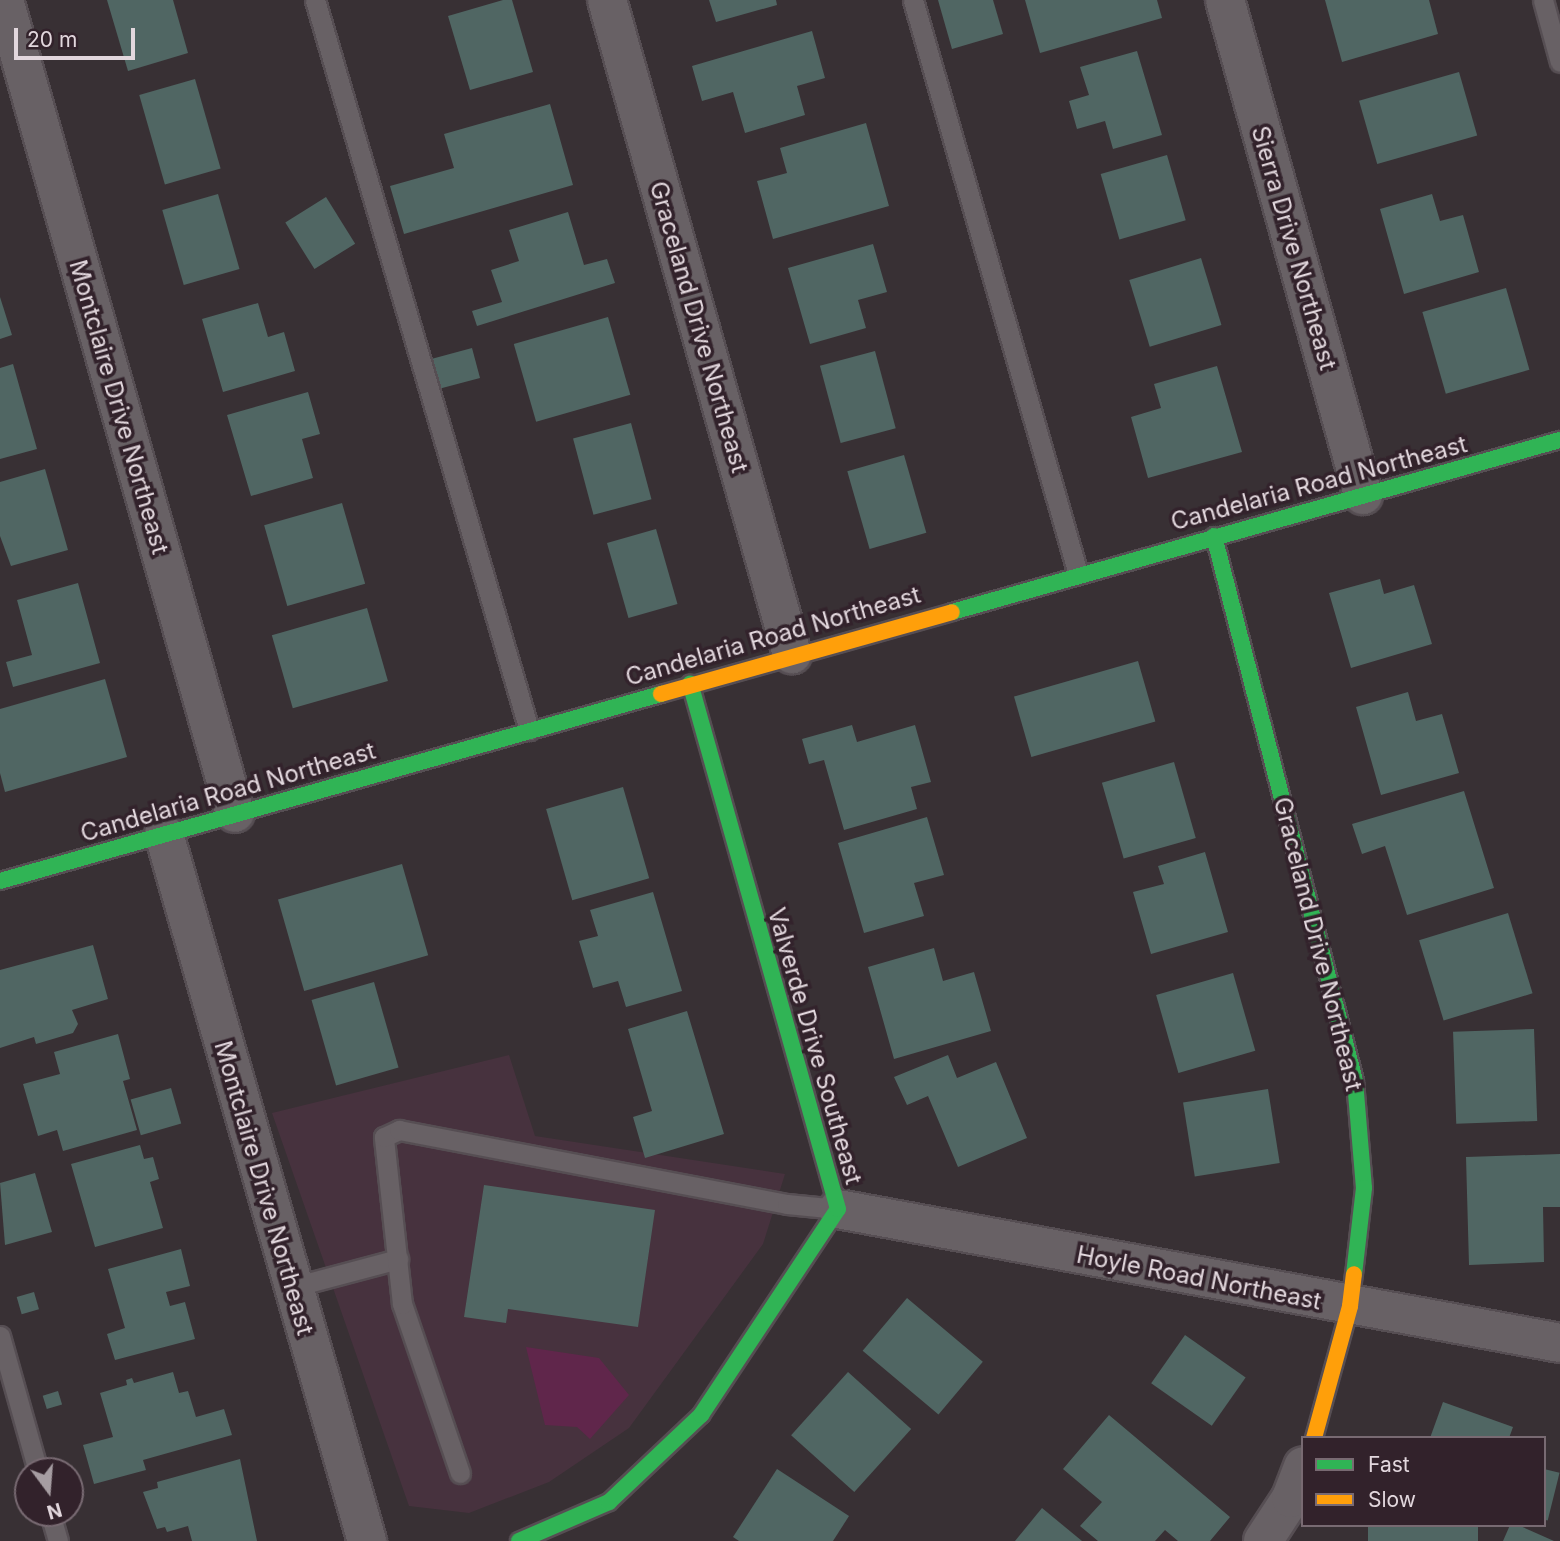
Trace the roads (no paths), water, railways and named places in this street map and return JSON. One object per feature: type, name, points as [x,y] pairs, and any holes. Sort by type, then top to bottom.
[{"type":"street","name":"Montclaire Drive Northeast","points":[[4,0],[235,813]]},
{"type":"street","name":"Graceland Drive Northeast","points":[[607,0],[792,654]]},
{"type":"street","name":"Sierra Drive Northeast","points":[[1225,0],[1363,495]]},
{"type":"street","name":"Candelaria Road Northeast","points":[[0,881],[792,654],[1560,440]]},
{"type":"street","name":"Graceland Drive Northeast","points":[[1214,536],[1355,1081],[1364,1188],[1350,1306],[1315,1436]]},
{"type":"street","name":"Valverde Drive Southeast","points":[[519,1541],[609,1502],[701,1415],[838,1209],[690,683]]},
{"type":"street","name":"Montclaire Drive Northeast","points":[[164,834],[368,1541]]},
{"type":"street","name":"Hoyle Road Northeast","points":[[838,1209],[1560,1343]]},
{"type":"street","points":[[1263,1541],[1291,1498],[1301,1471]]},
{"type":"lane","points":[[316,0],[529,730]]},
{"type":"lane","points":[[913,0],[1078,574]]},
{"type":"lane","points":[[1543,0],[1560,62]]},
{"type":"lane","points":[[460,1473],[402,1304],[384,1137],[399,1130],[787,1204],[838,1209]]},
{"type":"lane","points":[[293,1287],[398,1259]]},
{"type":"lane","points":[[0,1336],[34,1457]]}]
